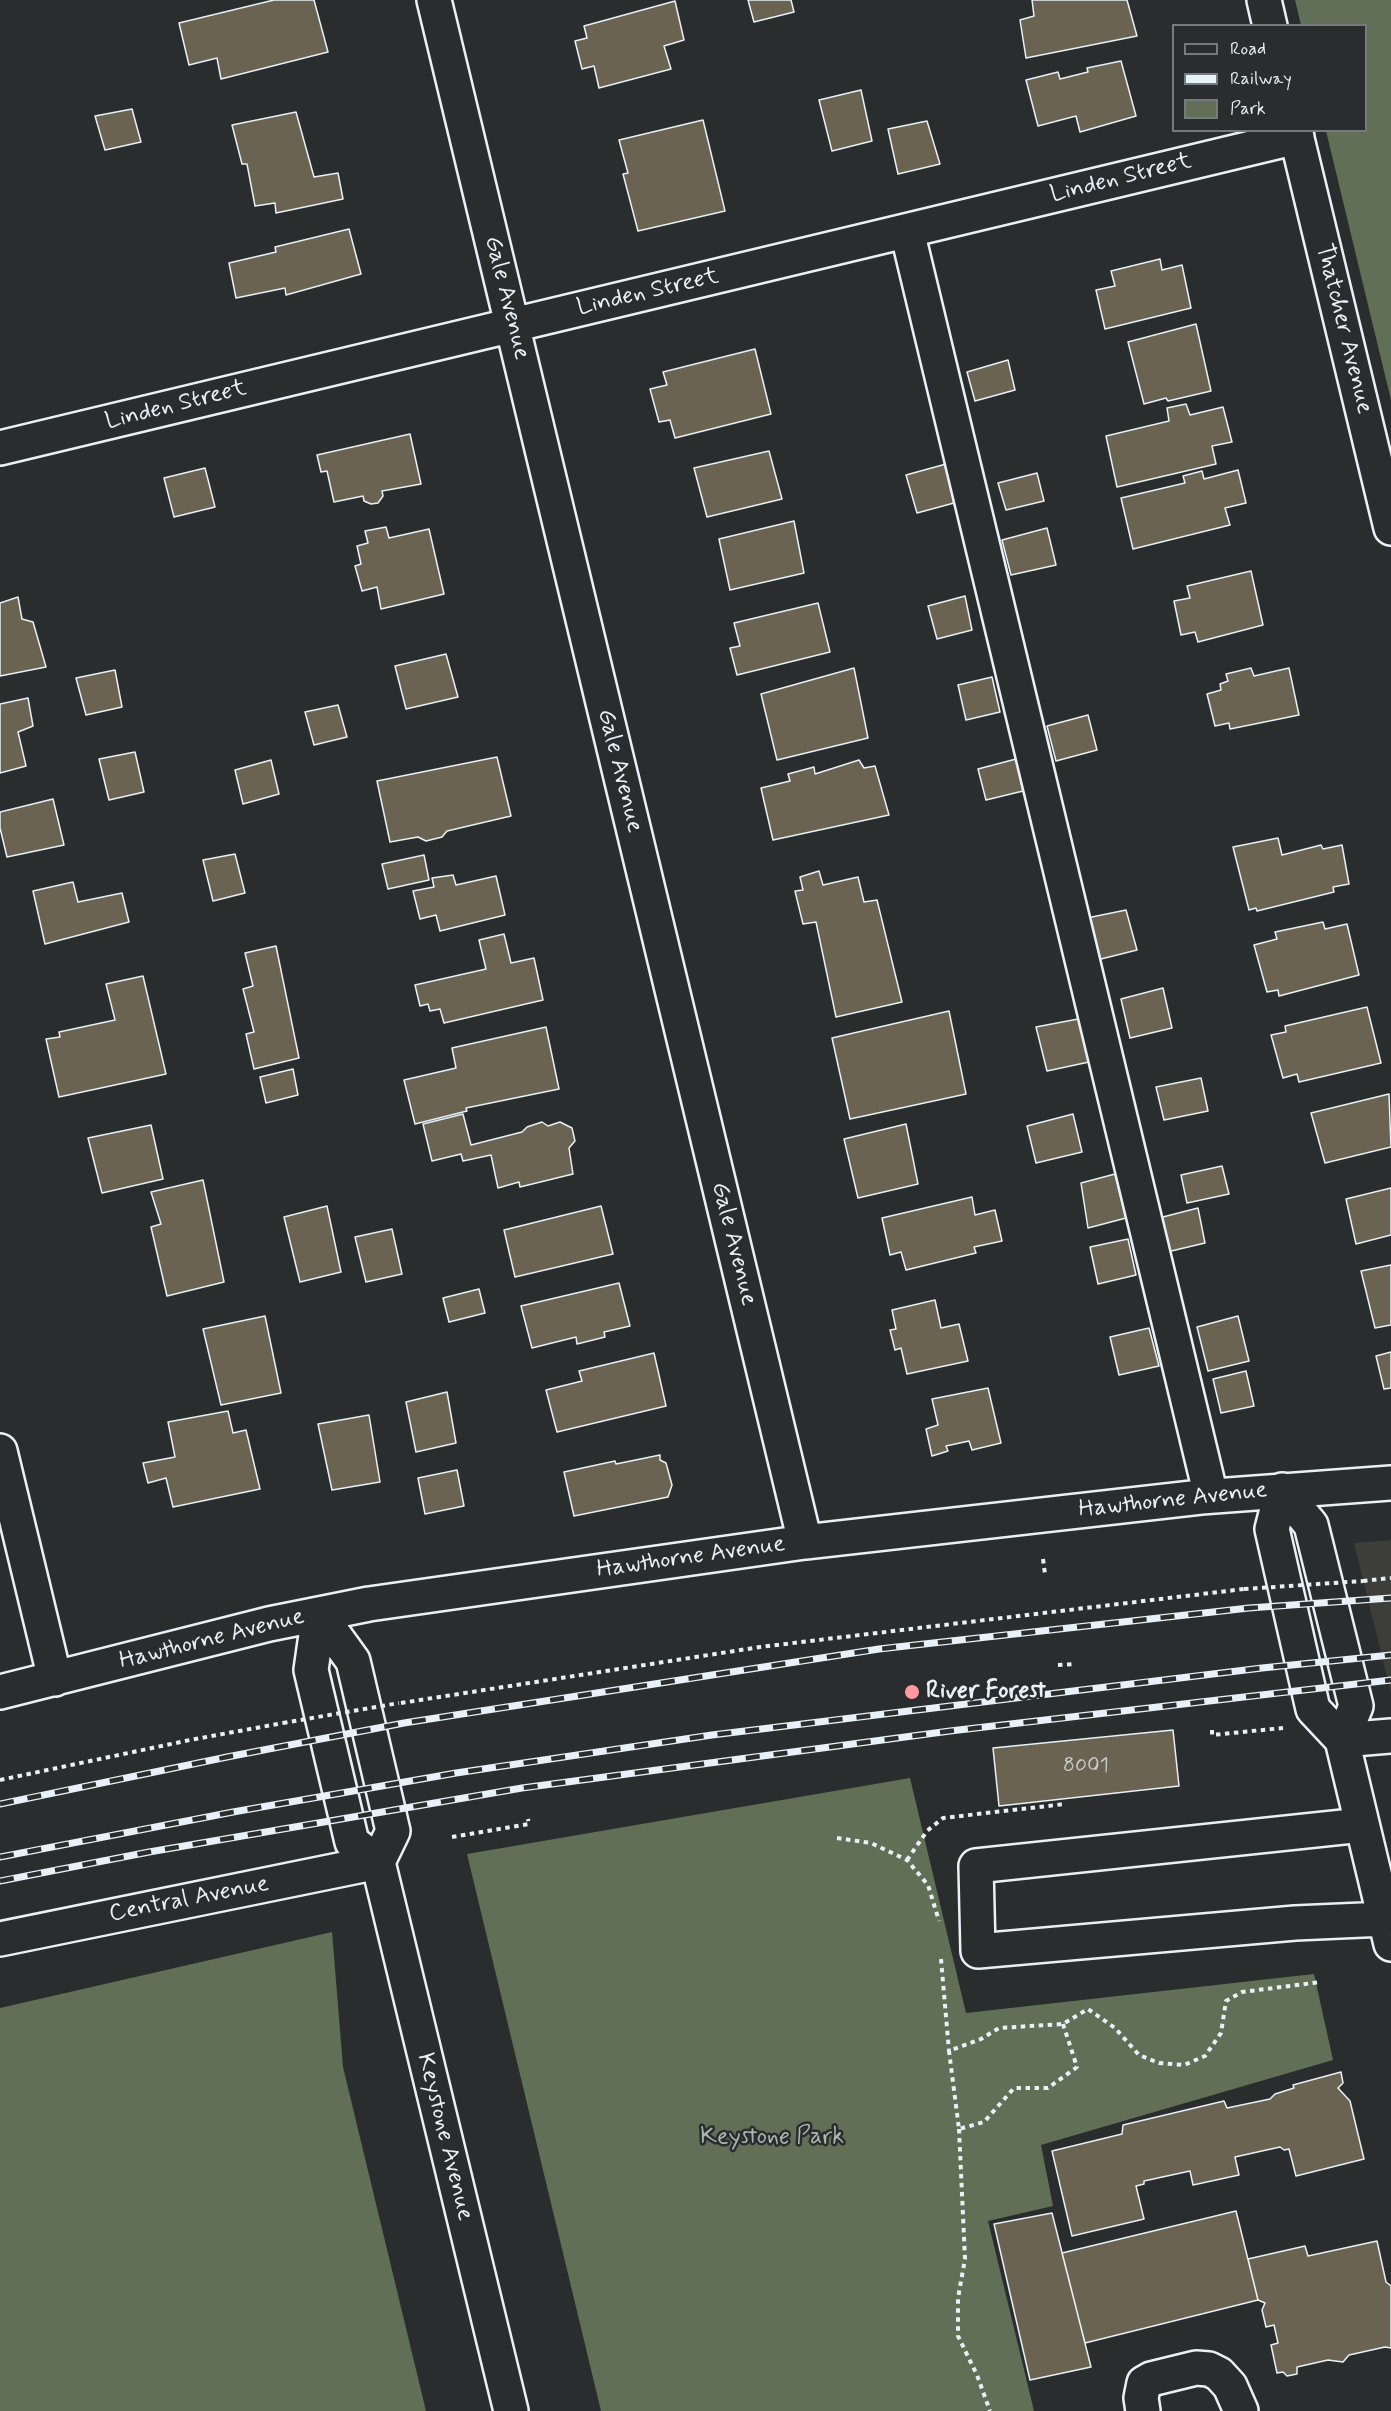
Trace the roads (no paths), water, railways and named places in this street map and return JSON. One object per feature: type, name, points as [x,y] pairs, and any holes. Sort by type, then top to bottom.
[{"type":"street","name":"Gale Avenue","points":[[434,0],[805,1542]]},
{"type":"street","points":[[1264,0],[1270,24]]},
{"type":"street","name":"Linden Street","points":[[0,448],[907,231],[1296,134]]},
{"type":"street","name":"Thatcher Avenue","points":[[1296,134],[1391,528]]},
{"type":"street","points":[[907,231],[1211,1496]]},
{"type":"street","points":[[0,1451],[56,1679]]},
{"type":"street","name":"Hawthorne Avenue","points":[[0,1692],[269,1624],[369,1604],[805,1542],[1211,1496],[1391,1482]]},
{"type":"street","points":[[1282,1490],[1311,1525],[1356,1706],[1342,1740],[1374,1838],[1389,1935],[1295,1923],[978,1951],[976,1866],[1374,1838]]},
{"type":"street","points":[[319,1614],[353,1661],[393,1831],[378,1862],[352,1842],[327,1739],[311,1670],[319,1614]]},
{"type":"street","points":[[1342,1740],[1391,1736]]},
{"type":"street","name":"Central Avenue","points":[[0,1939],[378,1862]]},
{"type":"street","name":"Keystone Avenue","points":[[378,1862],[511,2411]]},
{"type":"street","points":[[1143,2411],[1141,2398],[1144,2383],[1151,2379],[1196,2368],[1209,2369],[1219,2374],[1230,2386],[1241,2411]]},
{"type":"railway","points":[[0,1804],[404,1723],[879,1649],[1249,1608],[1391,1598]]},
{"type":"railway","points":[[0,1857],[233,1812],[456,1773],[712,1735],[1262,1668],[1391,1655]]},
{"type":"railway","points":[[0,1881],[149,1852],[522,1788],[950,1731],[1391,1680]]},
{"type":"place","name":"River Forest","points":[[912,1692]]},
{"type":"park label","name":"Keystone Park","points":[[772,2138]]}]
